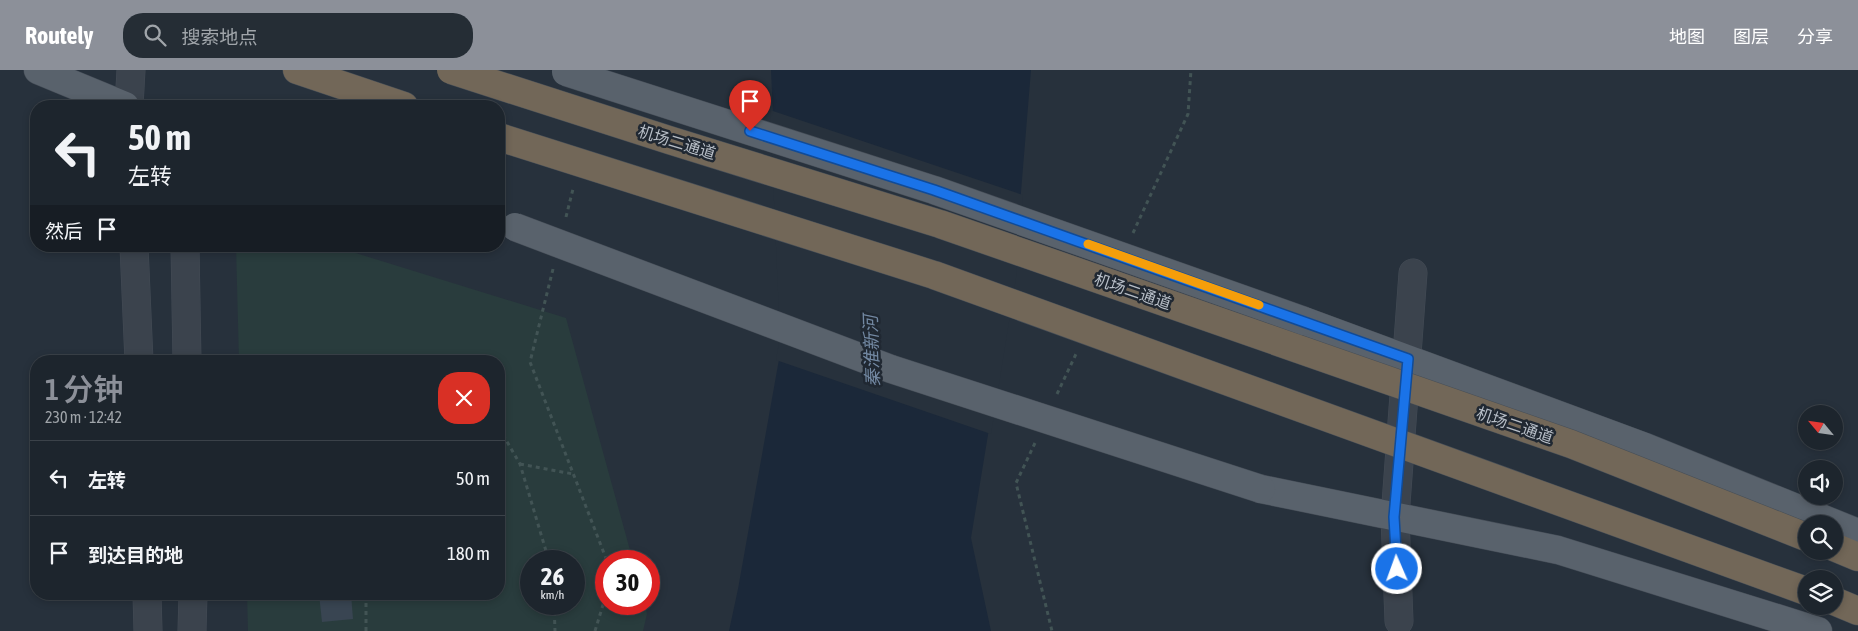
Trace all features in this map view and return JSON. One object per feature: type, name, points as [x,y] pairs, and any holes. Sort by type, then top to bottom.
[{"type":"highway","points":[[297,70],[386,100]]},
{"type":"highway","name":"机场二通道","points":[[451,70],[949,227],[1572,444],[1798,534]]},
{"type":"highway","points":[[505,139],[934,275],[1798,588]]},
{"type":"highway","points":[[1843,551],[1858,557]]},
{"type":"highway","points":[[1843,605],[1858,611]]},
{"type":"main road","points":[[38,70],[110,100]]},
{"type":"main road","points":[[564,71],[934,190],[1304,321],[1645,447],[1858,532]]},
{"type":"main road","points":[[507,224],[891,369],[1261,488],[1558,550],[1818,631]]},
{"type":"street","points":[[129,100],[131,70]]},
{"type":"street","points":[[134,252],[138,355]]},
{"type":"street","points":[[185,252],[187,355]]},
{"type":"street","points":[[1399,621],[1394,517],[1408,359],[1413,273]]},
{"type":"street","points":[[147,600],[148,631]]},
{"type":"street","points":[[192,631],[193,600]]},
{"type":"path","points":[[565,220],[575,183]]},
{"type":"path","points":[[553,268],[530,362],[603,550]]},
{"type":"path","points":[[505,438],[520,464],[546,550]]},
{"type":"path","points":[[520,464],[573,474]]},
{"type":"path","points":[[366,600],[366,631]]},
{"type":"path","points":[[554,615],[555,631]]},
{"type":"path","points":[[595,631],[600,615]]},
{"type":"shaded area","points":[[236,252],[352,252],[566,318],[630,550],[595,550],[595,615],[647,615],[643,631],[248,631],[247,600],[505,600],[505,355],[239,355]]},
{"type":"water","name":"秦淮新河","points":[[771,70],[1031,70],[1014,277],[971,538],[991,631],[729,631],[783,337]]},
{"type":"pier","points":[[770,110],[1023,195],[1016,278],[991,434],[776,360],[780,337]]},
{"type":"building","points":[[320,600],[351,600],[353,619],[322,622]]},
{"type":"slow traffic","points":[[1088,244],[1259,305]]},
{"type":"route","points":[[750,131],[934,190],[1408,359],[1394,517],[1397,569]]}]
